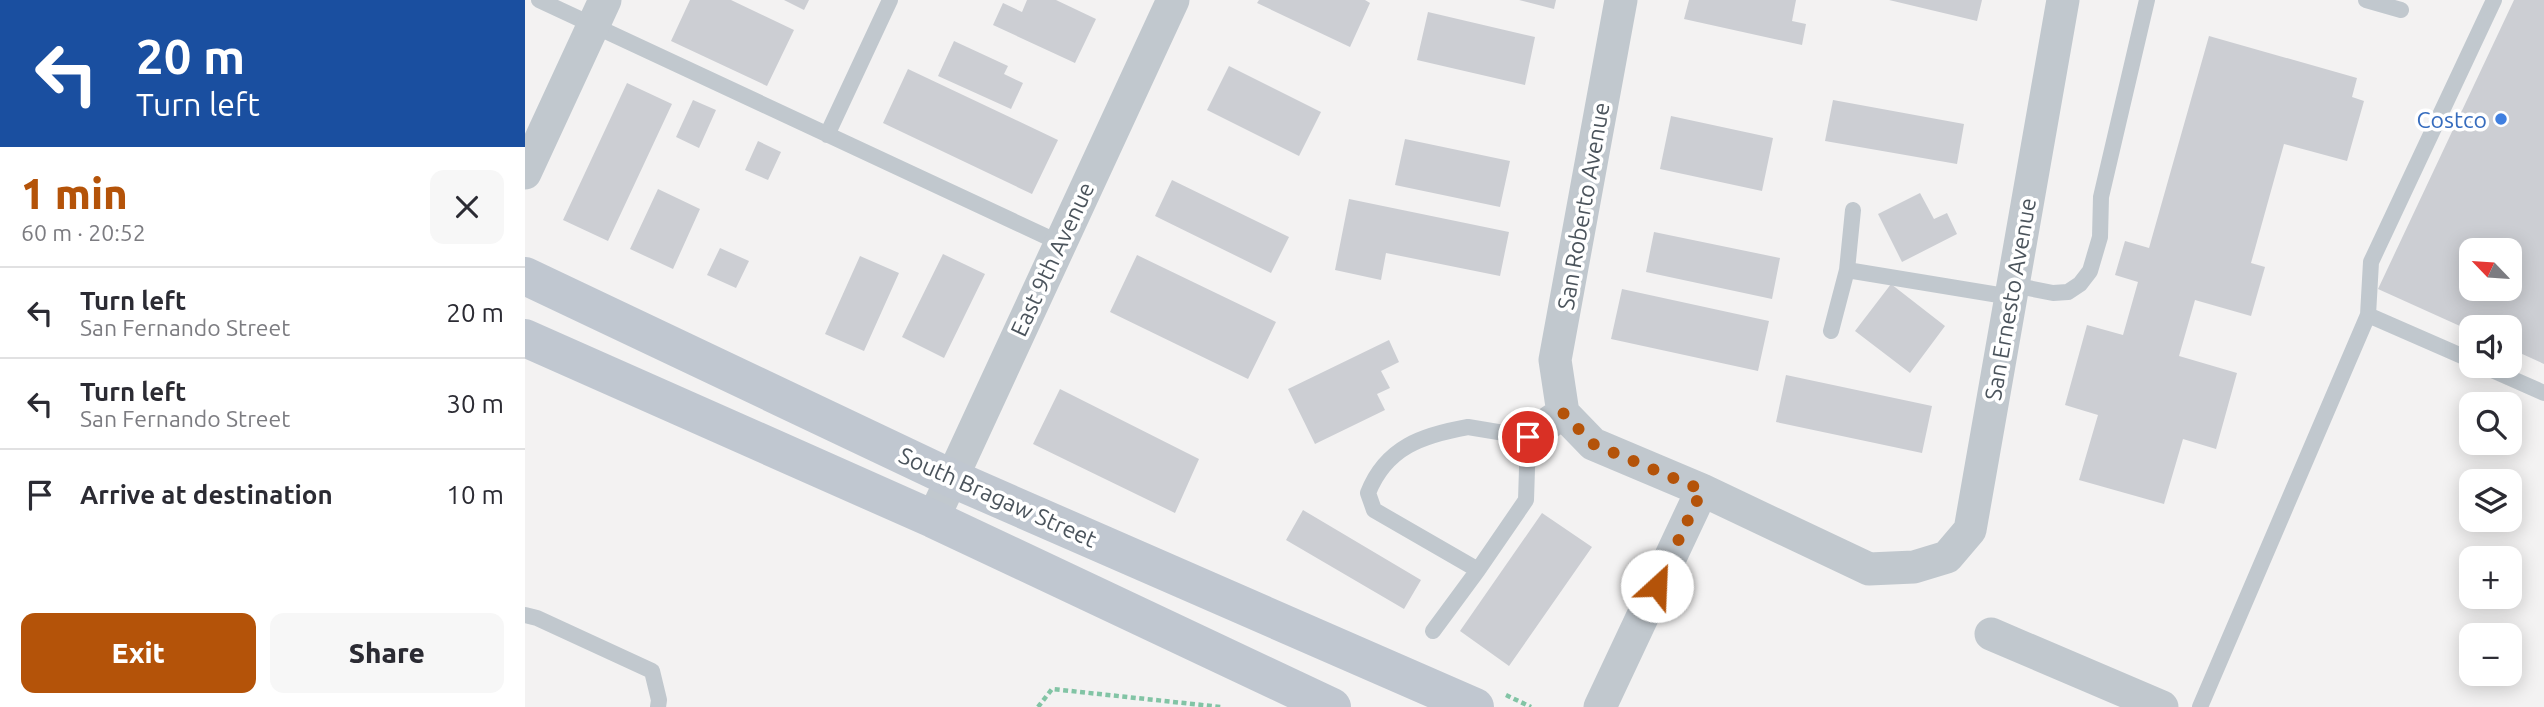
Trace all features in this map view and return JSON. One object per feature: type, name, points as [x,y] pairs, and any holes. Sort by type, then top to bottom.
[{"type":"main road","name":"South Bragaw Street","points":[[525,276],[951,478],[1475,707]]},
{"type":"main road","name":"South Bragaw Street","points":[[525,338],[933,519],[1332,707]]},
{"type":"street","name":"East 9th Avenue","points":[[933,519],[1173,0]]},
{"type":"street","name":"San Roberto Avenue","points":[[1563,413],[1555,360],[1621,0]]},
{"type":"street","name":"San Ernesto Avenue","points":[[1563,413],[1593,444],[1702,490],[1869,569],[1914,567],[1947,557],[1970,530],[2063,0]]},
{"type":"street","points":[[525,173],[599,13]]},
{"type":"street","points":[[1528,437],[1563,413]]},
{"type":"street","points":[[1600,707],[1702,490]]},
{"type":"street","points":[[1990,634],[2162,707]]},
{"type":"lane","points":[[539,0],[599,13],[827,135],[1060,243]]},
{"type":"lane","points":[[827,135],[890,0]]},
{"type":"lane","points":[[1847,270],[2053,293],[2067,292],[2080,284],[2090,271],[2100,237],[2101,197],[2147,0]]},
{"type":"lane","points":[[2366,0],[2401,10]]},
{"type":"lane","points":[[2200,707],[2368,314],[2371,262],[2494,0]]},
{"type":"lane","points":[[1831,331],[1847,270],[1853,210]]},
{"type":"lane","points":[[2368,314],[2459,355]]},
{"type":"lane","points":[[2510,378],[2544,393]]},
{"type":"lane","points":[[1433,631],[1478,570],[1526,500],[1528,437],[1468,427],[1432,433],[1394,454],[1375,475],[1368,493],[1374,510],[1478,570]]},
{"type":"lane","points":[[525,615],[652,671],[659,700],[658,707]]},
{"type":"path","points":[[1038,707],[1052,688],[1221,707]]},
{"type":"building","points":[[690,0],[731,0],[794,30],[767,86],[671,41]]},
{"type":"building","points":[[784,0],[809,0],[804,10]]},
{"type":"building","points":[[1027,0],[1056,0],[1096,19],[1075,63],[993,25],[1003,3],[1022,12]]},
{"type":"building","points":[[1259,0],[1365,0],[1370,3],[1350,47],[1257,3]]},
{"type":"building","points":[[1519,0],[1556,0],[1554,9]]},
{"type":"building","points":[[1689,0],[1796,0],[1792,21],[1806,24],[1802,45],[1684,19]]},
{"type":"building","points":[[1889,0],[1982,0],[1977,21]]},
{"type":"building","name":"Costco","points":[[2514,0],[2544,0],[2544,364],[2522,354],[2522,315],[2459,315],[2459,326],[2378,289]]},
{"type":"building","points":[[1428,12],[1535,37],[1525,85],[1417,60]]},
{"type":"building","points":[[2209,36],[2357,78],[2352,97],[2364,101],[2347,161],[2284,144],[2251,263],[2265,267],[2251,316],[2195,300],[2179,356],[2237,373],[2216,449],[2183,439],[2164,504],[2079,480],[2098,415],[2065,405],[2087,325],[2123,335],[2138,282],[2115,275],[2125,241],[2149,248]]},
{"type":"building","points":[[954,41],[1008,66],[1004,74],[1023,83],[1011,109],[938,76]]},
{"type":"building","points":[[1229,66],[1321,112],[1299,156],[1207,110]]},
{"type":"building","points":[[908,69],[1058,140],[1032,194],[883,123]]},
{"type":"building","points":[[627,83],[672,104],[608,241],[563,220]]},
{"type":"building","points":[[693,100],[716,110],[699,148],[676,137]]},
{"type":"building","points":[[1833,100],[1964,124],[1957,164],[1825,141]]},
{"type":"building","points":[[1671,116],[1773,138],[1762,191],[1660,169]]},
{"type":"building","points":[[1405,139],[1510,161],[1500,207],[1395,185]]},
{"type":"building","points":[[758,141],[781,152],[768,180],[745,170]]},
{"type":"building","points":[[1172,180],[1289,237],[1271,273],[1155,216]]},
{"type":"building","points":[[658,189],[700,209],[673,269],[630,249]]},
{"type":"building","points":[[1920,193],[1934,219],[1947,213],[1957,234],[1902,262],[1878,214]]},
{"type":"building","points":[[1349,199],[1509,232],[1500,276],[1386,253],[1381,280],[1335,270]]},
{"type":"building","points":[[1654,232],[1780,258],[1772,299],[1646,272]]},
{"type":"building","points":[[720,248],[749,261],[736,288],[707,275]]},
{"type":"building","points":[[943,254],[985,274],[944,358],[902,337]]},
{"type":"building","points":[[1137,255],[1276,322],[1248,379],[1110,312]]},
{"type":"building","points":[[860,256],[899,273],[864,351],[825,334]]},
{"type":"building","points":[[1891,284],[1945,326],[1910,373],[1855,331]]},
{"type":"building","points":[[1622,289],[1769,321],[1758,371],[1611,339]]},
{"type":"building","points":[[1389,340],[1399,362],[1381,371],[1390,388],[1377,394],[1385,410],[1315,444],[1288,389]]},
{"type":"building","points":[[1786,375],[1932,406],[1922,453],[1776,422]]},
{"type":"building","points":[[1060,389],[1199,459],[1175,513],[1033,444]]},
{"type":"building","points":[[1303,510],[1421,580],[1404,609],[1286,540]]},
{"type":"building","points":[[1542,513],[1592,547],[1509,666],[1460,631]]},
{"type":"place","name":"Costco","points":[[2501,119]]},
{"type":"route","points":[[1528,437],[1563,413],[1593,444],[1702,490],[1657,586]]}]
